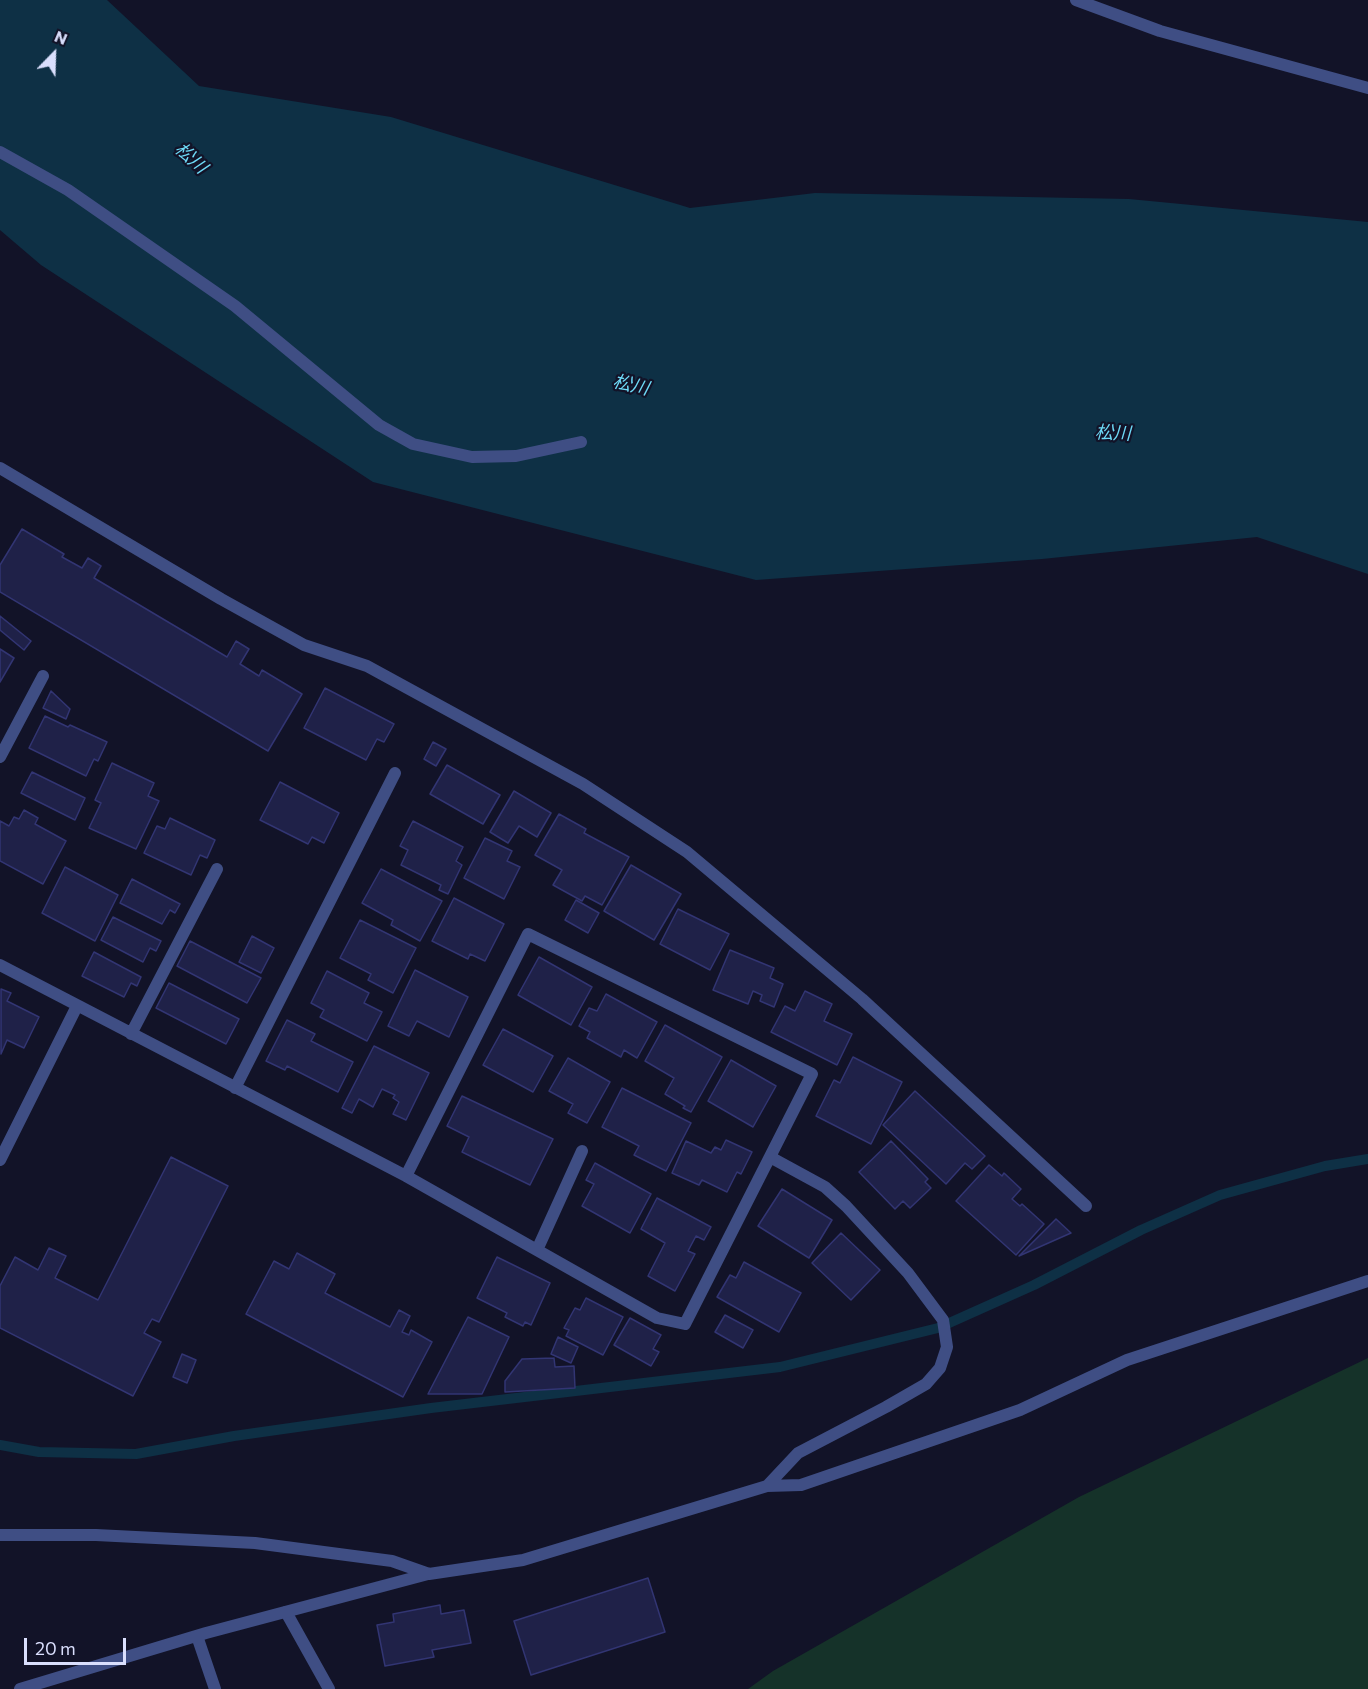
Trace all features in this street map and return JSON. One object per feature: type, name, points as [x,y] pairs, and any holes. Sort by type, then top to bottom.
[{"type":"street","points":[[1076,0],[1160,31],[1368,88]]},
{"type":"street","points":[[0,152],[68,190],[235,306],[379,425],[413,444],[471,457],[516,456],[581,442]]},
{"type":"street","points":[[0,468],[221,599],[304,645],[367,666],[583,784],[687,852],[862,999],[1086,1206]]},
{"type":"street","points":[[0,757],[43,676]]},
{"type":"street","points":[[235,1088],[395,773]]},
{"type":"street","points":[[131,1034],[217,869]]},
{"type":"street","points":[[0,965],[406,1176],[657,1318],[685,1324],[812,1074],[528,934],[406,1176]]},
{"type":"street","points":[[0,1160],[77,1006]]},
{"type":"street","points":[[537,1250],[582,1152]]},
{"type":"street","points":[[767,1486],[798,1453],[886,1407],[926,1383],[940,1368],[947,1347],[944,1320],[908,1273],[854,1215],[825,1187],[770,1157]]},
{"type":"street","points":[[20,1689],[197,1636],[429,1574],[523,1560],[767,1486],[801,1485],[1020,1410],[1127,1360],[1368,1281]]},
{"type":"street","points":[[0,1535],[96,1535],[255,1543],[392,1561],[429,1574]]},
{"type":"street","points":[[286,1612],[329,1689]]},
{"type":"street","points":[[197,1636],[215,1689]]},
{"type":"green space","points":[[1368,1358],[1368,1689],[748,1689],[773,1671],[1079,1497]]},
{"type":"water","name":"松川","points":[[0,0],[107,0],[199,86],[391,117],[690,208],[815,193],[1129,199],[1368,222],[1368,574],[1257,537],[1042,559],[756,580],[373,482],[41,265],[0,230]]},
{"type":"building","points":[[22,529],[64,554],[62,557],[82,568],[88,558],[101,566],[94,578],[227,657],[236,641],[249,649],[240,664],[259,676],[262,670],[302,694],[268,751],[0,592],[0,565]]},
{"type":"building","points":[[0,616],[31,641],[24,650],[0,630]]},
{"type":"building","points":[[0,649],[14,658],[0,682]]},
{"type":"building","points":[[325,688],[394,724],[384,742],[377,739],[366,760],[304,728]]},
{"type":"building","points":[[51,691],[70,709],[66,719],[43,708]]},
{"type":"building","points":[[45,716],[107,742],[98,761],[94,759],[86,776],[29,748]]},
{"type":"building","points":[[433,742],[446,749],[436,766],[424,759]]},
{"type":"building","points":[[112,763],[154,783],[148,796],[159,801],[136,849],[89,828],[101,803],[95,800]]},
{"type":"building","points":[[447,765],[500,795],[483,824],[430,794]]},
{"type":"building","points":[[32,772],[85,798],[75,820],[21,793]]},
{"type":"building","points":[[280,782],[339,813],[324,843],[312,837],[308,844],[260,820]]},
{"type":"building","points":[[514,791],[551,813],[537,837],[519,826],[508,843],[490,832]]},
{"type":"building","points":[[24,810],[38,818],[35,824],[66,841],[43,884],[0,861],[0,821],[9,826],[14,817],[19,819]]},
{"type":"building","points":[[559,814],[586,829],[584,833],[629,857],[602,905],[585,896],[582,901],[553,885],[562,870],[535,855]]},
{"type":"building","points":[[170,818],[215,840],[207,858],[200,855],[191,875],[144,853],[157,826],[165,829]]},
{"type":"building","points":[[413,821],[463,847],[456,861],[462,865],[448,894],[439,890],[441,885],[401,865],[408,850],[400,846]]},
{"type":"building","points":[[485,838],[512,851],[507,861],[520,867],[504,899],[464,878]]},
{"type":"building","points":[[631,865],[681,894],[654,940],[604,911]]},
{"type":"building","points":[[65,867],[118,895],[95,941],[42,913]]},
{"type":"building","points":[[381,869],[442,901],[420,941],[391,925],[393,920],[362,903]]},
{"type":"building","points":[[132,879],[180,904],[175,913],[170,910],[162,924],[120,903]]},
{"type":"building","points":[[454,898],[504,924],[485,961],[470,954],[468,959],[432,941]]},
{"type":"building","points":[[576,900],[599,913],[588,933],[565,920]]},
{"type":"building","points":[[678,909],[729,934],[710,970],[660,944]]},
{"type":"building","points":[[113,917],[161,941],[156,951],[150,948],[143,962],[101,940]]},
{"type":"building","points":[[360,920],[416,948],[393,993],[368,980],[371,974],[340,958]]},
{"type":"building","points":[[252,936],[274,948],[261,973],[239,962]]},
{"type":"building","points":[[190,941],[261,978],[247,1003],[177,966]]},
{"type":"building","points":[[730,950],[774,968],[770,978],[783,984],[774,1007],[760,1001],[762,995],[753,991],[748,1004],[713,990]]},
{"type":"building","points":[[94,952],[141,977],[137,986],[131,983],[124,997],[82,976]]},
{"type":"building","points":[[539,957],[592,987],[571,1025],[518,995]]},
{"type":"building","points":[[415,970],[468,997],[449,1037],[417,1021],[409,1036],[388,1026]]},
{"type":"building","points":[[327,971],[369,993],[364,1003],[382,1012],[367,1041],[320,1017],[324,1010],[311,1003]]},
{"type":"building","points":[[169,983],[239,1019],[226,1044],[156,1008]]},
{"type":"building","points":[[1,989],[11,993],[7,1001],[39,1017],[24,1048],[7,1040],[1,1054]]},
{"type":"building","points":[[805,991],[832,1004],[824,1021],[852,1034],[837,1065],[771,1032],[785,1006],[795,1011]]},
{"type":"building","points":[[606,994],[657,1022],[637,1058],[624,1050],[621,1057],[587,1038],[590,1032],[579,1026],[589,1008],[597,1011]]},
{"type":"building","points":[[287,1020],[315,1034],[311,1041],[353,1062],[338,1092],[287,1066],[285,1070],[266,1061]]},
{"type":"building","points":[[665,1025],[722,1057],[691,1112],[665,1094],[674,1078],[645,1061]]},
{"type":"building","points":[[503,1029],[553,1056],[533,1092],[483,1065]]},
{"type":"building","points":[[374,1046],[429,1073],[406,1120],[393,1114],[399,1102],[393,1098],[395,1095],[382,1089],[373,1107],[359,1099],[352,1113],[342,1108]]},
{"type":"building","points":[[853,1057],[902,1082],[871,1144],[816,1116],[834,1080],[840,1083]]},
{"type":"building","points":[[568,1058],[610,1082],[587,1123],[568,1113],[573,1104],[549,1091]]},
{"type":"building","points":[[731,1060],[776,1086],[753,1127],[708,1101]]},
{"type":"building","points":[[622,1088],[691,1123],[666,1171],[634,1155],[639,1146],[602,1127]]},
{"type":"building","points":[[915,1091],[985,1156],[972,1169],[965,1163],[946,1184],[883,1125]]},
{"type":"building","points":[[462,1096],[553,1139],[530,1185],[462,1152],[469,1137],[447,1126]]},
{"type":"building","points":[[726,1140],[752,1152],[741,1174],[737,1172],[727,1192],[702,1180],[699,1185],[672,1173],[686,1141],[711,1153],[715,1147],[721,1150]]},
{"type":"building","points":[[891,1141],[928,1179],[925,1182],[931,1188],[910,1208],[903,1201],[895,1209],[859,1172]]},
{"type":"building","points":[[171,1157],[228,1186],[159,1322],[152,1319],[144,1333],[161,1342],[133,1396],[0,1328],[0,1286],[15,1257],[38,1270],[49,1248],[66,1256],[55,1278],[98,1300]]},
{"type":"building","points":[[595,1163],[651,1194],[630,1233],[582,1206],[594,1184],[586,1180]]},
{"type":"building","points":[[989,1165],[1002,1176],[1004,1173],[1021,1189],[1012,1199],[1020,1206],[1022,1204],[1044,1224],[1016,1255],[956,1201]]},
{"type":"building","points":[[782,1189],[832,1220],[809,1258],[758,1226]]},
{"type":"building","points":[[657,1198],[711,1227],[704,1240],[696,1236],[688,1251],[695,1254],[675,1291],[648,1276],[665,1243],[641,1229]]},
{"type":"building","points":[[1056,1219],[1071,1233],[1019,1256]]},
{"type":"building","points":[[841,1233],[880,1270],[851,1300],[812,1263]]},
{"type":"building","points":[[297,1253],[335,1274],[325,1293],[390,1327],[399,1310],[410,1316],[402,1332],[409,1335],[411,1330],[432,1342],[403,1397],[246,1314],[274,1261],[289,1269]]},
{"type":"building","points":[[497,1257],[550,1283],[531,1325],[525,1322],[523,1326],[505,1317],[507,1313],[477,1298]]},
{"type":"building","points":[[744,1262],[801,1293],[779,1332],[717,1297],[730,1275],[736,1278]]},
{"type":"building","points":[[586,1298],[623,1317],[603,1355],[566,1336],[569,1330],[564,1328],[575,1308],[580,1310]]},
{"type":"building","points":[[725,1315],[753,1330],[743,1348],[715,1332]]},
{"type":"building","points":[[468,1317],[509,1337],[482,1394],[428,1394]]},
{"type":"building","points":[[630,1318],[661,1335],[653,1349],[659,1352],[651,1366],[614,1345]]},
{"type":"building","points":[[558,1337],[578,1347],[571,1363],[551,1354]]},
{"type":"building","points":[[182,1354],[196,1360],[187,1383],[173,1377]]},
{"type":"building","points":[[554,1358],[555,1367],[574,1366],[575,1388],[505,1392],[505,1381],[522,1359]]},
{"type":"building","points":[[648,1578],[665,1632],[531,1675],[514,1621]]},
{"type":"building","points":[[440,1605],[441,1614],[464,1610],[471,1643],[432,1650],[434,1657],[385,1666],[377,1625],[394,1622],[393,1614]]},
{"type":"waterway","points":[[0,1445],[39,1452],[136,1454],[234,1436],[431,1408],[780,1367],[938,1328],[1034,1285],[1141,1230],[1220,1195],[1325,1166],[1368,1159]]}]
